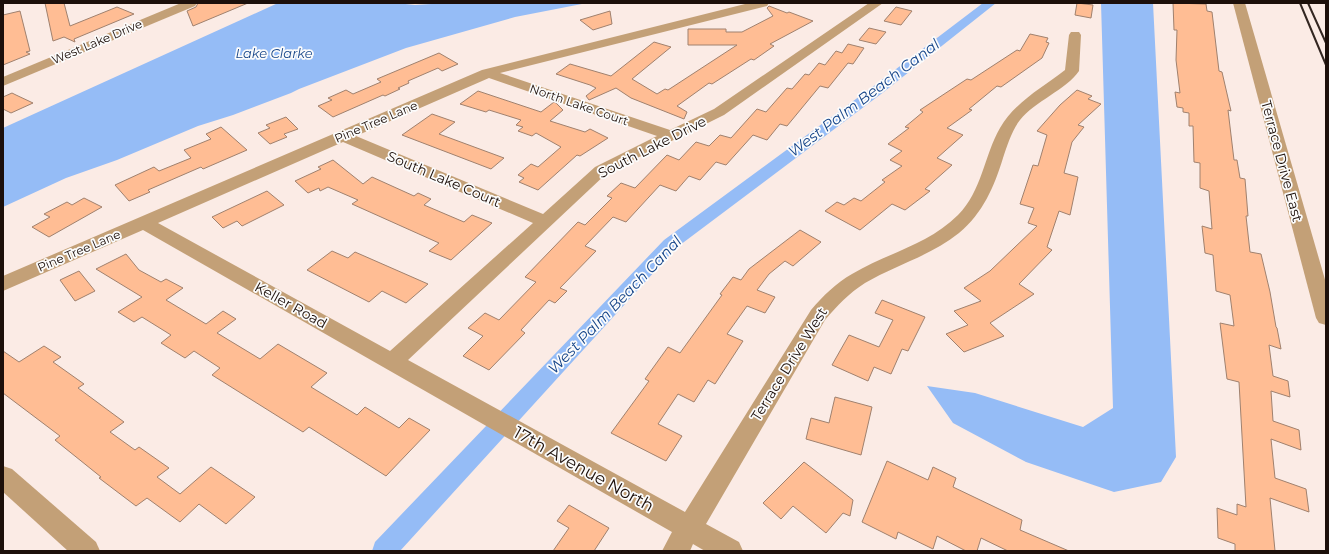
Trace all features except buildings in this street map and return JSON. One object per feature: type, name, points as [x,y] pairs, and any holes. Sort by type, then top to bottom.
[{"type":"street","name":"West Lake Drive","points":[[3,82],[191,3]]},
{"type":"street","name":"Pine Tree Lane","points":[[3,284],[487,73],[763,3]]},
{"type":"street","name":"South Lake Drive","points":[[392,362],[601,170],[719,112],[877,3]]},
{"type":"street","name":"Terrace Drive East","points":[[1239,3],[1326,318]]},
{"type":"street","name":"Terrace Drive West","points":[[675,551],[818,315],[833,298],[851,283],[871,271],[931,244],[953,229],[965,218],[975,206],[986,188],[1011,121],[1020,112],[1072,71],[1075,35]]},
{"type":"street","name":"North Lake Court","points":[[487,73],[671,136]]},
{"type":"street","name":"South Lake Court","points":[[342,136],[545,222]]},
{"type":"street","name":"Keller Road","points":[[144,223],[438,388]]},
{"type":"street","name":"17th Avenue North","points":[[438,388],[730,551]]},
{"type":"street","points":[[3,477],[87,551]]},
{"type":"water","name":"Lake Clarke","points":[[278,3],[396,3],[415,5],[447,3],[587,3],[515,17],[406,48],[233,115],[198,126],[117,160],[66,178],[3,207],[3,128]]},
{"type":"water","points":[[1101,3],[1153,3],[1176,457],[1161,482],[1114,492],[1026,462],[953,423],[927,386],[975,393],[1083,427],[1113,408]]},
{"type":"waterway","name":"West Palm Beach Canal","points":[[384,551],[670,244],[880,88],[990,3]]},
{"type":"railway","points":[[1300,3],[1326,65]]},
{"type":"railway","points":[[1308,3],[1326,43]]}]
